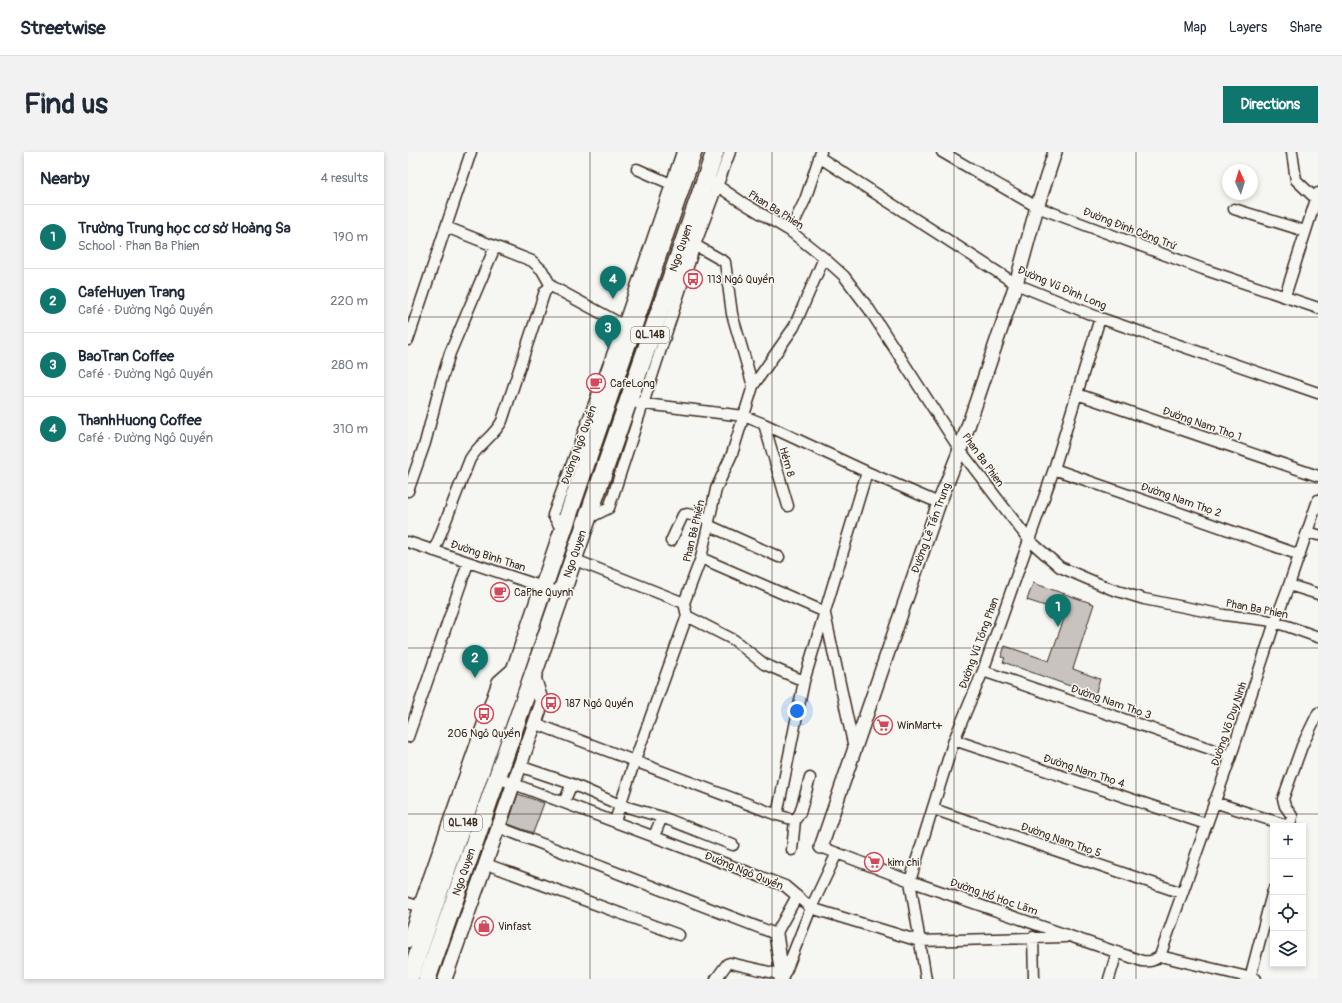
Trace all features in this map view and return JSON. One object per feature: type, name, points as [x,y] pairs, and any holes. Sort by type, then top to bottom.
[{"type":"highway","name":"Ngo Quyen","points":[[409,979],[693,152]]},
{"type":"highway","name":"Ngo Quyen","points":[[426,979],[505,780],[533,674],[587,519],[635,402],[711,182],[715,152]]},
{"type":"street","points":[[408,340],[471,152]]},
{"type":"street","name":"Đường Ngô Quyền","points":[[563,532],[553,515],[623,325],[682,152]]},
{"type":"street","points":[[730,152],[711,182],[695,244],[635,402],[744,416],[939,503]]},
{"type":"street","name":"Đường Đinh Công Trứ","points":[[942,152],[1038,207],[1158,253],[1318,308]]},
{"type":"street","name":"Đường Lê Tấn Trung","points":[[821,847],[939,503],[960,450],[1016,284],[1055,152]]},
{"type":"street","points":[[1285,296],[1317,196],[1296,180],[1292,152]]},
{"type":"street","points":[[790,231],[805,200],[820,155]]},
{"type":"street","name":"Đường Vũ Đình Long","points":[[820,155],[1016,284],[1100,318],[1318,393]]},
{"type":"street","points":[[637,169],[671,184]]},
{"type":"street","name":"Phan Ba Phien","points":[[711,182],[790,231],[844,276],[870,309],[960,450],[1029,540],[1060,567],[1111,589],[1144,599],[1224,615],[1275,622],[1318,637]]},
{"type":"street","points":[[1234,209],[1305,231]]},
{"type":"street","points":[[446,227],[532,261],[546,274],[551,286],[623,325]]},
{"type":"street","points":[[695,244],[725,262],[732,314],[753,386]]},
{"type":"street","points":[[408,491],[425,443],[450,353],[496,247]]},
{"type":"street","name":"Phan Bá Phiến","points":[[684,603],[701,558],[716,489],[732,454],[753,386],[794,327],[824,258]]},
{"type":"street","points":[[434,551],[470,459],[478,448],[494,434],[502,421],[545,291],[551,286]]},
{"type":"street","name":"Đường Vũ Tông Phan","points":[[926,979],[910,881],[954,740],[983,671],[1054,468],[1100,318]]},
{"type":"street","name":"Đường Nam Thọ 1","points":[[1077,394],[1318,476]]},
{"type":"street","name":"Hẻm 8","points":[[764,424],[788,506]]},
{"type":"street","name":"Đường Nam Thọ 2","points":[[1054,468],[1300,555]]},
{"type":"street","points":[[777,815],[804,681],[867,472]]},
{"type":"street","name":"Đường Võ Duy Ninh","points":[[1160,956],[1231,756],[1275,622],[1300,555],[1318,500]]},
{"type":"street","points":[[671,540],[683,515],[687,514],[709,522],[779,557]]},
{"type":"street","points":[[1307,532],[1318,535]]},
{"type":"street","name":"Đường Bình Than","points":[[409,545],[434,551],[561,593]]},
{"type":"street","points":[[701,558],[825,612]]},
{"type":"street","points":[[573,559],[684,603],[687,616],[635,760],[615,821]]},
{"type":"street","points":[[408,737],[468,563]]},
{"type":"street","points":[[1289,585],[1318,594]]},
{"type":"street","points":[[825,612],[854,748]]},
{"type":"street","points":[[687,616],[734,640],[764,664],[804,681]]},
{"type":"street","points":[[408,941],[414,905],[499,682],[517,666]]},
{"type":"street","name":"Đường Nam Thọ 3","points":[[983,671],[1231,756]]},
{"type":"street","points":[[445,979],[498,827],[505,780],[519,766],[542,702],[533,674]]},
{"type":"street","points":[[1290,823],[1292,816],[1285,806],[1283,799],[1302,746],[1318,713]]},
{"type":"street","points":[[534,723],[777,815],[795,820]]},
{"type":"street","name":"Đường Nam Thọ 4","points":[[954,740],[1206,824]]},
{"type":"street","points":[[519,766],[572,784],[620,805],[662,817],[733,844]]},
{"type":"street","points":[[792,850],[795,820],[800,813],[810,778]]},
{"type":"street","name":"Đường Ngô Quyền","points":[[505,780],[785,886],[811,908],[919,941],[1071,936]]},
{"type":"street","points":[[564,802],[572,784]]},
{"type":"street","points":[[1214,802],[1280,823]]},
{"type":"street","name":"Đường Nam Thọ 5","points":[[933,809],[1182,893]]},
{"type":"street","points":[[654,836],[662,817]]},
{"type":"street","points":[[498,827],[776,934]]},
{"type":"street","name":"Đường Hồ Học Lãm","points":[[821,847],[910,881],[1142,961],[1150,962],[1160,956]]},
{"type":"street","points":[[781,977],[788,969],[811,908],[837,853]]},
{"type":"street","points":[[486,864],[678,935]]},
{"type":"street","points":[[1160,956],[1253,978],[1272,895]]},
{"type":"street","points":[[781,977],[776,934],[797,896]]},
{"type":"street","points":[[1033,937],[1034,979]]},
{"type":"street","points":[[1109,979],[1117,952]]},
{"type":"street","points":[[716,979],[730,962],[781,977]]},
{"type":"building","points":[[1033,583],[1094,604],[1073,669],[1100,679],[1095,695],[1003,662],[1005,658],[1001,657],[1005,646],[1049,661],[1066,613],[1027,600]]},
{"type":"building","points":[[518,794],[544,803],[533,833],[508,824]]},
{"type":"place","name":"113 Ngô Quyền","points":[[693,279]]},
{"type":"place","name":"ThanhHuong Coffee","points":[[613,299]]},
{"type":"place","name":"BaoTran Coffee","points":[[608,348]]},
{"type":"place","name":"CafeLong","points":[[596,383]]},
{"type":"place","name":"CaPhe Quynh","points":[[500,592]]},
{"type":"place","name":"Trường Trung học cơ sở Hoàng Sa","points":[[1058,627]]},
{"type":"place","name":"CafeHuyen Trang","points":[[475,678]]},
{"type":"place","name":"187 Ngô Quyền","points":[[551,703]]},
{"type":"place","name":"206 Ngô Quyền","points":[[484,714]]},
{"type":"place","name":"WinMart+","points":[[883,725]]},
{"type":"place","name":"kim chi","points":[[874,862]]},
{"type":"place","name":"Vinfast","points":[[484,926]]}]
